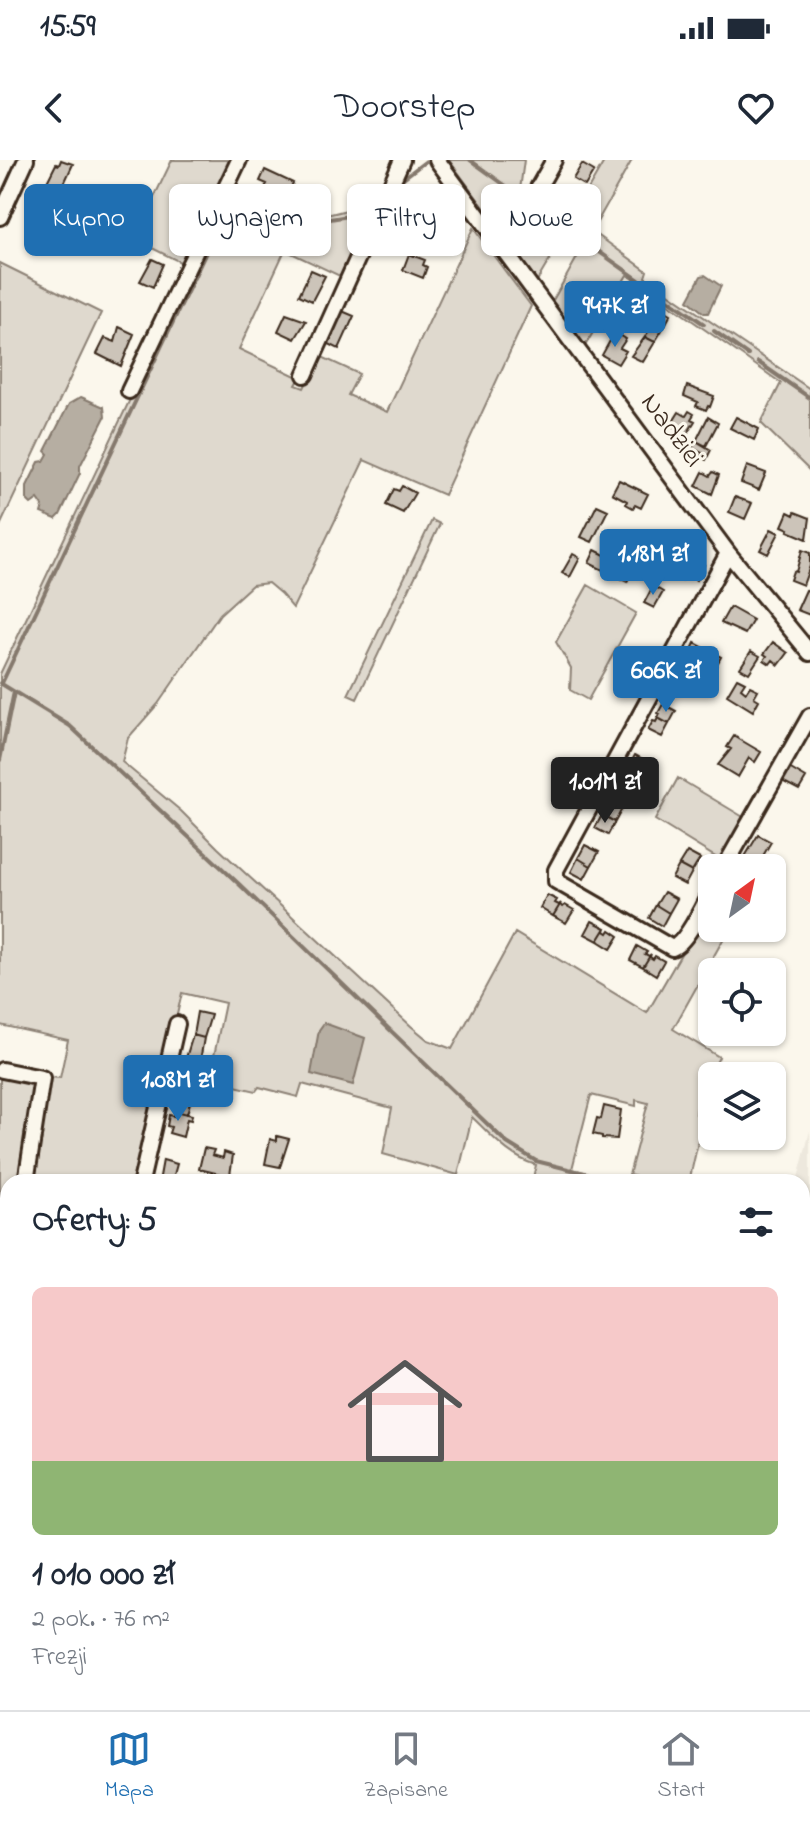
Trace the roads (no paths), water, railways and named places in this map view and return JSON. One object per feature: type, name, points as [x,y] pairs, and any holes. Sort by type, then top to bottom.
[{"type":"street","points":[[0,217],[26,160]]},
{"type":"street","points":[[129,391],[239,160]]},
{"type":"street","points":[[305,375],[402,160]]},
{"type":"street","name":"Nadziei","points":[[437,160],[481,219]]},
{"type":"street","points":[[540,184],[554,160]]},
{"type":"street","name":"Nadziei","points":[[508,256],[728,553],[810,653]]},
{"type":"street","points":[[698,913],[679,945],[672,948],[556,881],[559,863],[728,553]]},
{"type":"street","points":[[732,854],[810,716]]},
{"type":"street","points":[[143,1174],[177,1024]]},
{"type":"street","points":[[2,1070],[42,1078],[27,1174]]},
{"type":"waterway","points":[[470,160],[503,184]]},
{"type":"waterway","points":[[397,183],[426,161]]},
{"type":"waterway","points":[[2,683],[209,246],[224,236],[347,216]]},
{"type":"waterway","points":[[601,253],[639,280]]},
{"type":"waterway","points":[[649,286],[704,324]]},
{"type":"waterway","points":[[714,331],[748,355]]},
{"type":"waterway","points":[[758,362],[810,398]]},
{"type":"waterway","points":[[0,683],[70,726],[507,1143],[536,1161],[588,1174]]},
{"type":"waterway","points":[[0,760],[14,692]]}]
